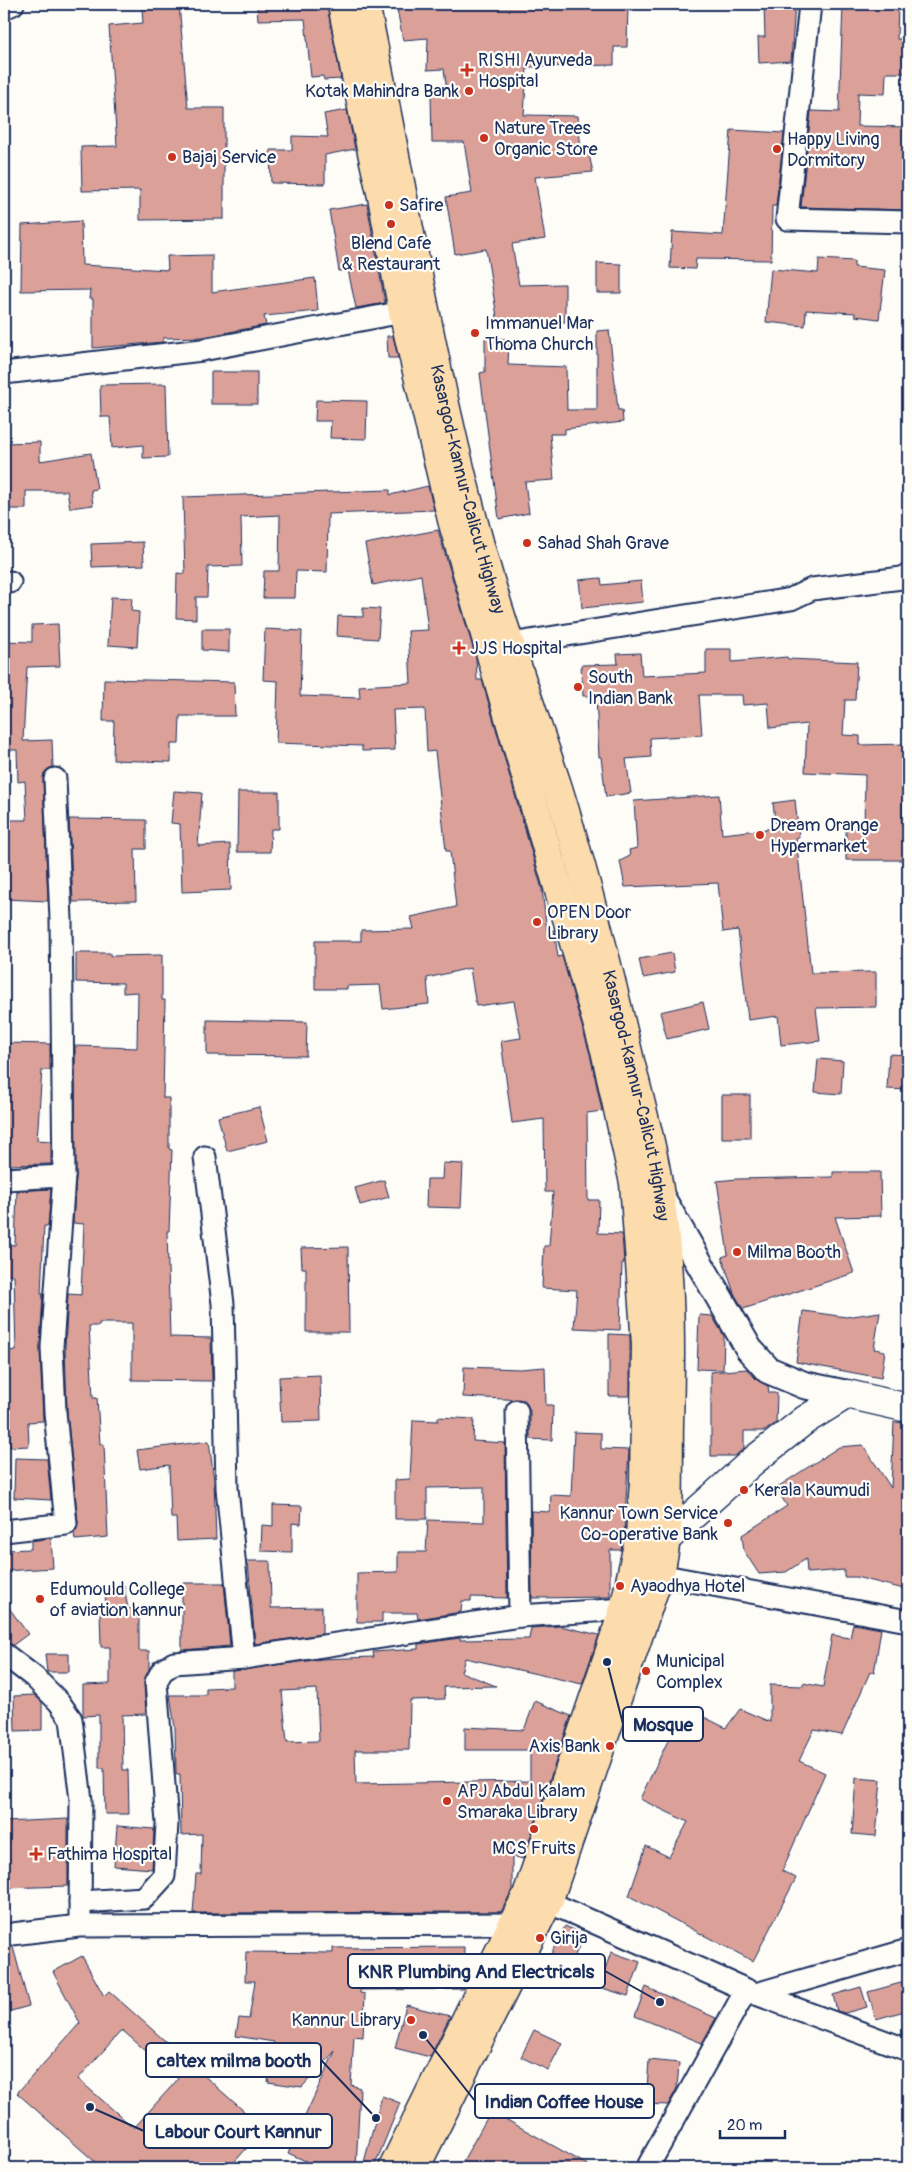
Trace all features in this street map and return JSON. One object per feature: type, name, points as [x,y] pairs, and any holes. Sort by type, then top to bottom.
[{"type":"highway","name":"Kasargod-Kannur-Calicut Highway","points":[[342,4],[382,197],[403,312],[452,520],[605,1050],[634,1183],[646,1344],[644,1482],[640,1535],[624,1609],[527,1895],[393,2168]]},
{"type":"highway","name":"Kasargod-Kannur-Calicut Highway","points":[[365,4],[412,252],[481,550],[559,792],[602,943],[660,1195],[669,1311],[670,1382],[665,1540],[659,1575],[548,1902],[415,2168]]},
{"type":"highway","points":[[632,1572],[659,1575]]},
{"type":"main road","points":[[665,1540],[753,1461],[804,1420],[847,1394],[908,1408]]},
{"type":"street","points":[[810,4],[787,219],[908,222]]},
{"type":"street","points":[[4,373],[202,350],[403,312]]},
{"type":"street","points":[[511,644],[791,599],[812,590],[902,578],[908,575]]},
{"type":"street","points":[[4,1531],[66,1524],[55,1412],[52,1347],[64,1176],[61,920],[55,779]]},
{"type":"street","points":[[205,1157],[223,1304],[226,1488],[244,1658]]},
{"type":"street","points":[[4,1180],[64,1176]]},
{"type":"street","points":[[660,1195],[744,1340],[768,1370],[804,1384],[847,1394]]},
{"type":"street","points":[[517,1411],[520,1616]]},
{"type":"street","points":[[659,1575],[908,1621]]},
{"type":"street","points":[[80,1902],[144,1898],[164,1876],[167,1823],[156,1682],[162,1671],[174,1664],[244,1658],[520,1616],[624,1609]]},
{"type":"street","points":[[4,1654],[34,1677],[59,1702],[71,1719],[81,1800],[79,1926]]},
{"type":"street","points":[[548,1902],[751,1992],[908,2050]]},
{"type":"street","points":[[4,1935],[79,1926],[512,1924]]},
{"type":"street","points":[[646,2168],[751,1992],[908,1950]]},
{"type":"building","points":[[152,4],[179,4],[188,108],[224,108],[224,219],[140,220],[140,190],[82,191],[81,147],[117,146],[109,26],[143,23],[142,9],[153,7]]},
{"type":"building","points":[[257,4],[311,4],[311,8],[327,6],[341,79],[324,80],[323,76],[311,77],[305,19],[258,20]]},
{"type":"building","points":[[396,4],[628,4],[627,47],[614,47],[614,65],[527,67],[524,115],[578,116],[581,151],[588,150],[593,172],[535,177],[545,239],[512,244],[519,285],[565,284],[565,322],[498,323],[486,249],[455,254],[446,197],[472,193],[464,142],[432,142],[431,94],[447,91],[444,69],[427,70],[428,38],[403,40]]},
{"type":"building","points":[[764,4],[795,4],[791,61],[759,63],[758,37],[765,37]]},
{"type":"building","points":[[843,4],[898,4],[897,39],[908,39],[908,73],[886,73],[885,94],[858,93],[857,126],[908,127],[908,210],[801,207],[811,111],[839,112]]},
{"type":"building","points":[[347,110],[355,149],[325,155],[325,184],[271,183],[270,150],[292,150],[292,136],[328,137],[324,114]]},
{"type":"building","points":[[731,130],[784,133],[776,206],[772,206],[771,260],[696,259],[695,269],[670,268],[672,232],[723,235]]},
{"type":"building","points":[[367,204],[385,303],[356,308],[348,270],[339,271],[329,210]]},
{"type":"building","points":[[81,221],[82,265],[168,270],[167,256],[212,255],[212,292],[315,278],[318,311],[264,316],[266,325],[203,337],[163,338],[163,342],[93,348],[93,299],[89,299],[90,290],[21,291],[22,225]]},
{"type":"building","points":[[819,259],[854,261],[854,267],[885,270],[879,319],[855,316],[855,313],[806,310],[805,326],[766,322],[771,269],[818,273]]},
{"type":"building","points":[[597,263],[621,264],[621,293],[597,293]]},
{"type":"building","points":[[609,330],[618,410],[622,410],[623,422],[565,429],[565,434],[550,434],[554,480],[525,482],[529,513],[499,519],[480,373],[485,372],[485,338],[509,339],[508,365],[566,367],[567,410],[597,410],[597,331]]},
{"type":"building","points":[[387,336],[393,336],[398,358],[388,358]]},
{"type":"building","points":[[211,372],[257,372],[257,404],[211,404]]},
{"type":"building","points":[[166,384],[168,457],[143,458],[143,445],[112,448],[110,417],[101,417],[100,385]]},
{"type":"building","points":[[316,400],[367,401],[366,439],[330,438],[331,421],[315,421]]},
{"type":"building","points":[[40,442],[40,461],[91,453],[97,489],[91,490],[93,505],[70,508],[67,491],[26,491],[26,509],[4,509],[4,443]]},
{"type":"building","points":[[428,486],[434,510],[328,514],[327,572],[296,571],[295,598],[263,598],[264,571],[279,571],[280,515],[241,517],[242,566],[208,567],[207,597],[196,597],[196,619],[176,618],[177,573],[185,574],[183,497],[390,490],[390,495]]},
{"type":"building","points":[[438,530],[476,658],[477,680],[482,680],[542,889],[547,931],[554,930],[558,957],[562,956],[590,1054],[602,1111],[587,1113],[588,1200],[599,1200],[598,1233],[622,1234],[624,1263],[622,1263],[620,1330],[574,1328],[577,1290],[542,1288],[544,1246],[549,1246],[553,1192],[545,1192],[544,1119],[512,1123],[501,1041],[521,1038],[514,1001],[476,1006],[470,968],[427,978],[429,1004],[383,1009],[380,985],[347,986],[347,989],[315,989],[315,941],[361,941],[361,930],[414,929],[411,917],[456,907],[450,851],[446,851],[435,751],[427,752],[425,709],[393,710],[395,750],[362,751],[362,746],[276,743],[278,681],[263,680],[265,629],[302,631],[300,696],[360,698],[359,686],[411,683],[408,631],[428,630],[421,575],[373,585],[365,544]]},
{"type":"building","points":[[143,542],[144,565],[92,567],[91,544]]},
{"type":"building","points":[[601,578],[602,585],[641,581],[643,602],[582,608],[579,580]]},
{"type":"building","points":[[111,597],[132,598],[131,611],[139,612],[137,647],[108,645]]},
{"type":"building","points":[[363,608],[380,609],[378,639],[337,636],[338,616],[363,617]]},
{"type":"building","points":[[58,624],[60,666],[27,667],[23,741],[52,740],[53,767],[44,773],[43,780],[48,901],[4,899],[6,847],[4,847],[4,820],[27,820],[25,781],[18,782],[17,750],[4,750],[4,641],[32,642],[32,625]]},
{"type":"building","points":[[202,629],[229,629],[229,652],[202,650]]},
{"type":"building","points":[[706,649],[732,649],[732,662],[787,657],[788,659],[857,662],[855,700],[845,700],[843,735],[860,736],[860,745],[908,744],[908,771],[903,771],[902,828],[904,828],[904,860],[846,860],[846,828],[864,828],[865,775],[805,772],[807,724],[770,728],[768,703],[743,705],[742,695],[699,695],[702,735],[650,738],[651,757],[626,759],[631,793],[606,797],[601,757],[599,757],[596,696],[583,696],[581,665],[618,664],[617,654],[640,653],[642,676],[706,673]]},
{"type":"building","points":[[104,679],[234,682],[235,716],[180,716],[179,744],[171,744],[171,762],[113,760],[114,721],[103,721]]},
{"type":"building","points":[[174,791],[202,793],[198,846],[230,844],[231,890],[182,892],[180,824],[171,823]]},
{"type":"building","points":[[238,792],[279,792],[279,829],[271,829],[270,852],[237,852]]},
{"type":"building","points":[[719,795],[722,834],[776,828],[773,803],[795,800],[799,838],[796,837],[811,973],[876,972],[876,1007],[816,1008],[820,1041],[781,1045],[778,1016],[748,1020],[738,930],[723,932],[718,883],[625,887],[620,861],[630,856],[629,850],[637,848],[634,801]]},
{"type":"building","points":[[69,819],[146,820],[146,849],[135,849],[136,901],[73,902]]},
{"type":"building","points":[[76,953],[110,953],[110,956],[162,955],[162,1000],[165,1000],[163,1098],[169,1098],[169,1149],[172,1150],[169,1231],[167,1231],[170,1337],[211,1338],[212,1381],[132,1380],[132,1323],[99,1323],[99,1326],[89,1326],[93,1398],[97,1398],[100,1444],[104,1444],[108,1537],[75,1540],[74,1533],[78,1523],[67,1411],[65,1347],[68,1294],[81,1295],[84,1224],[73,1223],[76,1176],[75,1046],[137,1048],[138,992],[123,993],[123,983],[76,982]]},
{"type":"building","points":[[672,953],[675,972],[643,978],[639,959]]},
{"type":"building","points":[[703,1002],[709,1029],[667,1039],[660,1012]]},
{"type":"building","points":[[207,1020],[307,1022],[306,1056],[207,1055]]},
{"type":"building","points":[[4,1043],[50,1044],[50,1070],[42,1070],[37,1140],[51,1141],[51,1164],[4,1165]]},
{"type":"building","points":[[889,1054],[908,1055],[908,1090],[887,1089]]},
{"type":"building","points":[[818,1059],[843,1061],[841,1094],[815,1092]]},
{"type":"building","points":[[722,1095],[750,1095],[750,1138],[722,1138]]},
{"type":"building","points":[[259,1107],[268,1141],[227,1151],[218,1117]]},
{"type":"building","points":[[443,1163],[463,1164],[461,1208],[426,1207],[427,1179],[442,1179]]},
{"type":"building","points":[[833,1172],[880,1172],[881,1216],[835,1217],[854,1273],[743,1309],[734,1293],[722,1257],[728,1255],[717,1181],[833,1177]]},
{"type":"building","points":[[384,1180],[389,1197],[360,1205],[355,1188]]},
{"type":"building","points":[[51,1189],[48,1226],[44,1226],[41,1294],[43,1294],[40,1348],[43,1421],[28,1422],[29,1446],[10,1447],[8,1351],[16,1350],[14,1275],[4,1275],[4,1244],[15,1245],[17,1191]]},
{"type":"building","points":[[348,1247],[349,1332],[306,1332],[306,1268],[302,1268],[301,1248]]},
{"type":"building","points":[[803,1311],[846,1317],[880,1312],[874,1349],[885,1351],[881,1378],[796,1362]]},
{"type":"building","points":[[699,1315],[712,1316],[724,1336],[723,1370],[697,1369]]},
{"type":"building","points":[[609,1334],[630,1335],[630,1396],[609,1396]]},
{"type":"building","points":[[464,1367],[520,1369],[545,1367],[546,1405],[553,1405],[552,1440],[530,1439],[530,1411],[525,1400],[463,1397]]},
{"type":"building","points":[[747,1369],[757,1380],[768,1386],[769,1393],[777,1393],[776,1423],[765,1431],[744,1431],[744,1448],[735,1456],[711,1456],[711,1372]]},
{"type":"building","points":[[320,1375],[321,1421],[281,1422],[279,1377]]},
{"type":"building","points":[[438,1417],[474,1419],[473,1441],[505,1443],[507,1598],[471,1597],[471,1601],[462,1601],[461,1612],[418,1619],[417,1613],[382,1613],[382,1622],[357,1622],[357,1573],[398,1572],[398,1552],[426,1552],[428,1520],[484,1522],[484,1487],[427,1488],[427,1519],[395,1519],[395,1480],[410,1479],[413,1420],[438,1421]]},
{"type":"building","points":[[894,1422],[908,1423],[908,1590],[856,1577],[844,1577],[844,1570],[807,1573],[806,1559],[786,1572],[759,1574],[744,1551],[742,1535],[787,1506],[776,1488],[839,1447],[863,1445],[891,1488]]},
{"type":"building","points":[[574,1432],[601,1433],[601,1449],[629,1450],[624,1533],[621,1550],[610,1550],[610,1597],[532,1598],[531,1511],[550,1512],[551,1495],[571,1496]]},
{"type":"building","points":[[209,1441],[214,1481],[216,1539],[177,1541],[176,1518],[171,1518],[169,1465],[140,1469],[137,1450]]},
{"type":"building","points":[[15,1458],[47,1459],[51,1500],[14,1498]]},
{"type":"building","points":[[273,1505],[302,1506],[301,1524],[292,1523],[292,1552],[261,1551],[262,1525],[273,1526]]},
{"type":"building","points":[[51,1538],[53,1568],[4,1571],[4,1550],[31,1549],[31,1541]]},
{"type":"building","points":[[248,1561],[270,1561],[271,1608],[322,1607],[322,1634],[255,1644]]},
{"type":"building","points":[[182,1583],[224,1583],[230,1646],[182,1650]]},
{"type":"building","points":[[124,1585],[128,1609],[139,1608],[139,1651],[149,1651],[149,1669],[144,1683],[146,1714],[122,1715],[123,1770],[128,1770],[129,1814],[105,1814],[104,1768],[99,1768],[99,1715],[83,1716],[83,1685],[110,1684],[110,1647],[101,1647],[100,1609],[107,1609],[104,1589]]},
{"type":"building","points":[[4,1601],[28,1634],[13,1645],[4,1642]]},
{"type":"building","points":[[853,1624],[881,1629],[874,1673],[870,1672],[842,1735],[814,1730],[799,1761],[825,1773],[782,1871],[796,1878],[753,1961],[629,1896],[646,1846],[669,1857],[688,1822],[640,1799],[684,1707],[726,1728],[740,1709],[770,1722],[770,1685],[803,1686],[803,1683],[823,1687],[832,1635],[850,1638]]},
{"type":"building","points":[[560,1626],[599,1635],[582,1684],[465,1658],[461,1672],[496,1686],[444,1687],[445,1699],[410,1700],[409,1750],[355,1750],[356,1784],[530,1781],[530,1750],[465,1750],[465,1727],[524,1730],[535,1701],[571,1716],[523,1859],[512,1856],[512,1890],[501,1912],[193,1913],[196,1874],[201,1874],[202,1834],[181,1835],[180,1774],[176,1774],[175,1728],[170,1695],[206,1695],[206,1688],[232,1687],[232,1671],[322,1659],[374,1657],[373,1652],[418,1649],[418,1644],[460,1638],[460,1640],[529,1639],[531,1628]],"holes":[[[317,1689],[319,1741],[287,1742],[282,1691]]]},
{"type":"building","points":[[45,1654],[69,1654],[69,1672],[47,1672]]},
{"type":"building","points":[[34,1695],[42,1702],[42,1730],[15,1731],[14,1696]]},
{"type":"building","points":[[856,1778],[881,1780],[876,1836],[852,1834]]},
{"type":"building","name":"Fathima Hospital","points":[[68,1819],[68,1886],[4,1888],[4,1822]]},
{"type":"building","points":[[117,1826],[154,1829],[152,1869],[114,1866]]},
{"type":"building","points":[[565,1926],[584,1935],[571,1964],[551,1954]]},
{"type":"building","points":[[4,1947],[13,1947],[29,2006],[4,2013]]},
{"type":"building","points":[[464,1947],[463,1989],[360,1990],[360,1993],[365,1994],[363,2037],[354,2036],[351,2085],[360,2088],[356,2168],[321,2168],[288,2153],[335,2051],[302,2087],[268,2082],[274,2042],[236,2036],[239,2018],[249,2019],[255,1981],[245,1981],[246,1952],[333,1953],[333,1948]]},
{"type":"building","points":[[611,1952],[640,1962],[628,1996],[599,1987]]},
{"type":"building","points":[[82,1956],[104,1996],[109,1991],[264,2129],[229,2168],[102,2168],[17,2093],[80,2023],[53,1972]],"holes":[[[122,2030],[178,2079],[134,2128],[78,2079]]]},
{"type":"building","points":[[908,1981],[908,2010],[876,2019],[868,1992]]},
{"type":"building","points":[[646,1987],[716,2018],[702,2043],[635,2016]]},
{"type":"building","points":[[861,1987],[867,2007],[845,2013],[837,2011],[833,1995]]},
{"type":"building","points":[[406,2005],[450,2016],[430,2057],[395,2048]]},
{"type":"building","points":[[534,2030],[562,2043],[548,2070],[521,2057]]},
{"type":"building","points":[[649,2060],[679,2063],[677,2088],[668,2105],[646,2104]]},
{"type":"building","points":[[382,2096],[400,2103],[375,2165],[364,2162]]},
{"type":"building","points":[[491,2111],[593,2168],[459,2168]]},
{"type":"place","name":"RISHI Ayurveda Hospital","points":[[467,70]]},
{"type":"place","name":"Kotak Mahindra Bank","points":[[469,91]]},
{"type":"place","name":"Nature Trees Organic Store","points":[[484,138]]},
{"type":"place","name":"Happy Living Dormitory","points":[[777,149]]},
{"type":"place","name":"Bajaj Service","points":[[172,157]]},
{"type":"place","name":"Safire","points":[[389,205]]},
{"type":"place","name":"Blend Cafe & Restaurant","points":[[391,224]]},
{"type":"place","name":"Immanuel Mar Thoma Church","points":[[475,333]]},
{"type":"place","name":"Sahad Shah Grave","points":[[527,543]]},
{"type":"place","name":"JJS Hospital","points":[[459,648]]},
{"type":"place","name":"South Indian Bank","points":[[578,687]]},
{"type":"place","name":"Dream Orange Hypermarket","points":[[760,835]]},
{"type":"place","name":"OPEN Door Library","points":[[537,922]]},
{"type":"place","name":"Milma Booth","points":[[737,1252]]},
{"type":"place","name":"Kerala Kaumudi","points":[[744,1490]]},
{"type":"place","name":"Kannur Town Service Co-operative Bank","points":[[728,1523]]},
{"type":"place","name":"Ayaodhya Hotel","points":[[620,1586]]},
{"type":"place","name":"Edumould College of aviation kannur","points":[[40,1599]]},
{"type":"place","name":"Mosque","points":[[607,1662]]},
{"type":"place","name":"Municipal Complex","points":[[646,1671]]},
{"type":"place","name":"Axis Bank","points":[[610,1746]]},
{"type":"place","name":"APJ Abdul Kalam Smaraka Library","points":[[447,1801]]},
{"type":"place","name":"MCS Fruits","points":[[534,1829]]},
{"type":"place","name":"Fathima Hospital","points":[[36,1854]]},
{"type":"place","name":"Girija","points":[[540,1938]]},
{"type":"place","name":"KNR Plumbing And Electricals","points":[[660,2002]]},
{"type":"place","name":"Kannur Library","points":[[411,2020]]},
{"type":"place","name":"Indian Coffee House","points":[[423,2035]]},
{"type":"place","name":"Labour Court Kannur","points":[[90,2107]]},
{"type":"place","name":"caltex milma booth","points":[[376,2118]]}]
